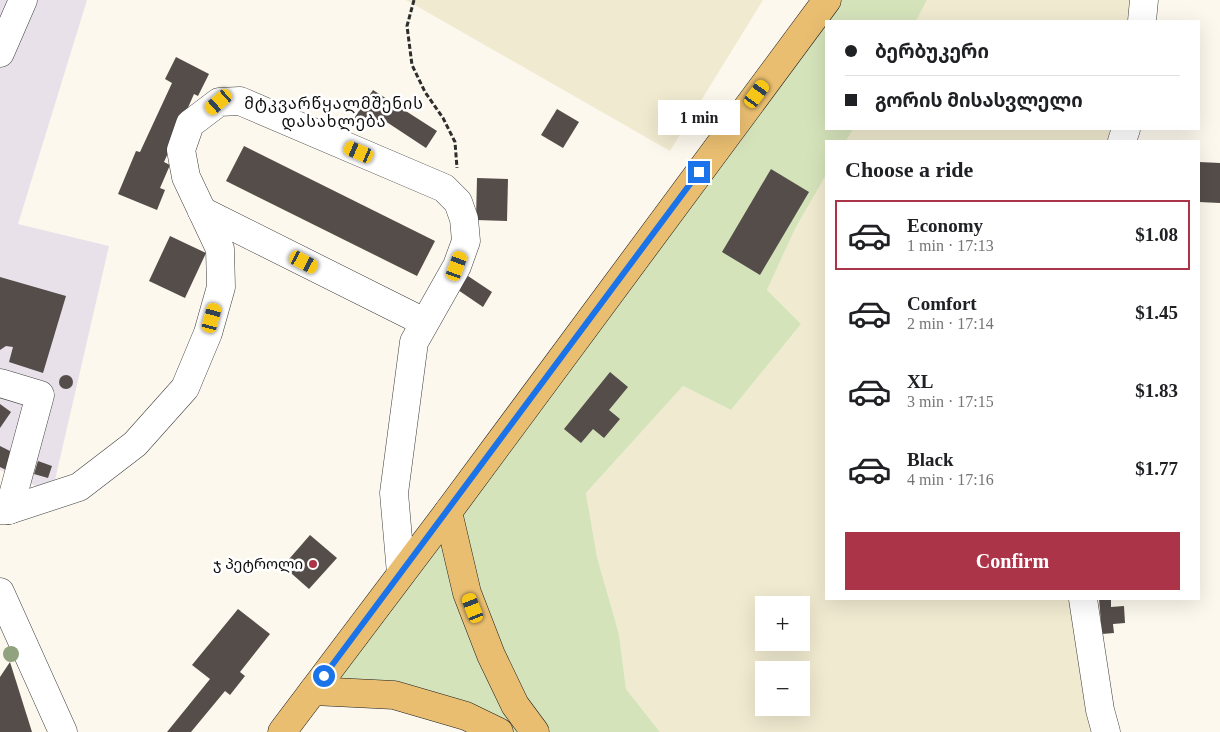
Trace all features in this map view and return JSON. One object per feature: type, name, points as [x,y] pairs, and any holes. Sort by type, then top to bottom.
[{"type":"main road","points":[[282,732],[448,512],[827,0]]},
{"type":"main road","points":[[448,512],[467,593],[491,655],[515,705],[534,732]]},
{"type":"main road","points":[[313,691],[394,695],[466,716],[499,732]]},
{"type":"street","points":[[0,52],[24,0]]},
{"type":"street","points":[[1142,20],[1144,0]]},
{"type":"street","points":[[4,510],[79,487],[135,444],[185,388],[208,333],[220,287],[220,249],[186,177],[181,150],[190,124],[219,102],[240,101],[444,188],[458,202],[464,219],[466,241],[457,266],[414,342],[394,493],[401,573]]},
{"type":"street","points":[[202,211],[424,322]]},
{"type":"street","points":[[0,383],[40,396],[4,510]]},
{"type":"street","points":[[0,592],[63,732]]},
{"type":"street","points":[[1083,600],[1100,710],[1106,732]]},
{"type":"path","points":[[414,0],[407,26],[412,66],[455,142],[458,202]]},
{"type":"shaded area","points":[[0,0],[87,0],[18,224],[109,246],[52,493],[0,470]]},
{"type":"shaded area","points":[[406,0],[763,0],[670,151]]},
{"type":"shaded area","points":[[927,0],[1142,0],[1143,20],[917,20]]},
{"type":"shaded area","points":[[852,130],[1133,130],[1129,140],[847,140]]},
{"type":"shaded area","points":[[825,177],[825,600],[1089,600],[1102,732],[660,732],[626,689],[619,634],[597,557],[586,493],[683,386],[731,410],[801,324],[767,290],[795,229]]},
{"type":"green space","points":[[827,0],[927,0],[917,20],[825,20],[825,130],[852,130],[847,140],[825,140],[825,177],[795,229],[767,290],[801,324],[731,410],[683,386],[586,493],[597,557],[619,634],[626,689],[660,732],[499,732],[313,691]]},
{"type":"building","points":[[176,57],[209,74],[198,96],[194,94],[164,162],[170,165],[160,188],[165,190],[157,210],[118,194],[136,151],[140,152],[172,83],[165,79]]},
{"type":"building","points":[[373,90],[437,131],[426,148],[382,119],[379,124],[369,118],[362,130],[351,123]]},
{"type":"building","points":[[557,109],[579,122],[563,148],[541,135]]},
{"type":"building","points":[[244,146],[435,241],[417,276],[226,181]]},
{"type":"building","points":[[1200,162],[1220,163],[1220,203],[1200,202]]},
{"type":"building","points":[[771,169],[809,192],[760,275],[722,252]]},
{"type":"building","points":[[477,178],[508,179],[507,221],[476,220]]},
{"type":"building","points":[[170,236],[206,253],[185,298],[149,281]]},
{"type":"building","points":[[468,276],[492,292],[483,307],[458,290]]},
{"type":"building","points":[[0,277],[66,296],[43,373],[9,362],[13,347],[6,346],[0,350]]},
{"type":"building","points":[[610,372],[628,387],[609,410],[620,419],[604,438],[593,429],[581,443],[564,429]]},
{"type":"building","points":[[66,375],[71,377],[73,382],[71,387],[66,389],[61,387],[59,382],[61,377]]},
{"type":"building","points":[[0,404],[11,412],[0,428]]},
{"type":"building","points":[[0,446],[16,454],[8,471],[0,467]]},
{"type":"building","points":[[38,461],[52,466],[48,478],[34,474]]},
{"type":"building","points":[[310,535],[337,558],[309,589],[283,566]]},
{"type":"building","points":[[1099,600],[1111,600],[1111,607],[1124,606],[1125,623],[1113,624],[1114,633],[1102,634]]},
{"type":"building","points":[[238,609],[270,634],[240,672],[245,676],[230,695],[225,691],[191,732],[167,732],[210,679],[192,665]]},
{"type":"building","points":[[10,662],[32,732],[0,732],[0,677]]},
{"type":"place","name":"ჯ პეტროლი","points":[[313,564]]},
{"type":"district","name":"მტკვარწყალმშენის დასახლება","points":[[334,112]]},
{"type":"route","points":[[324,676],[448,512],[699,172]]}]
